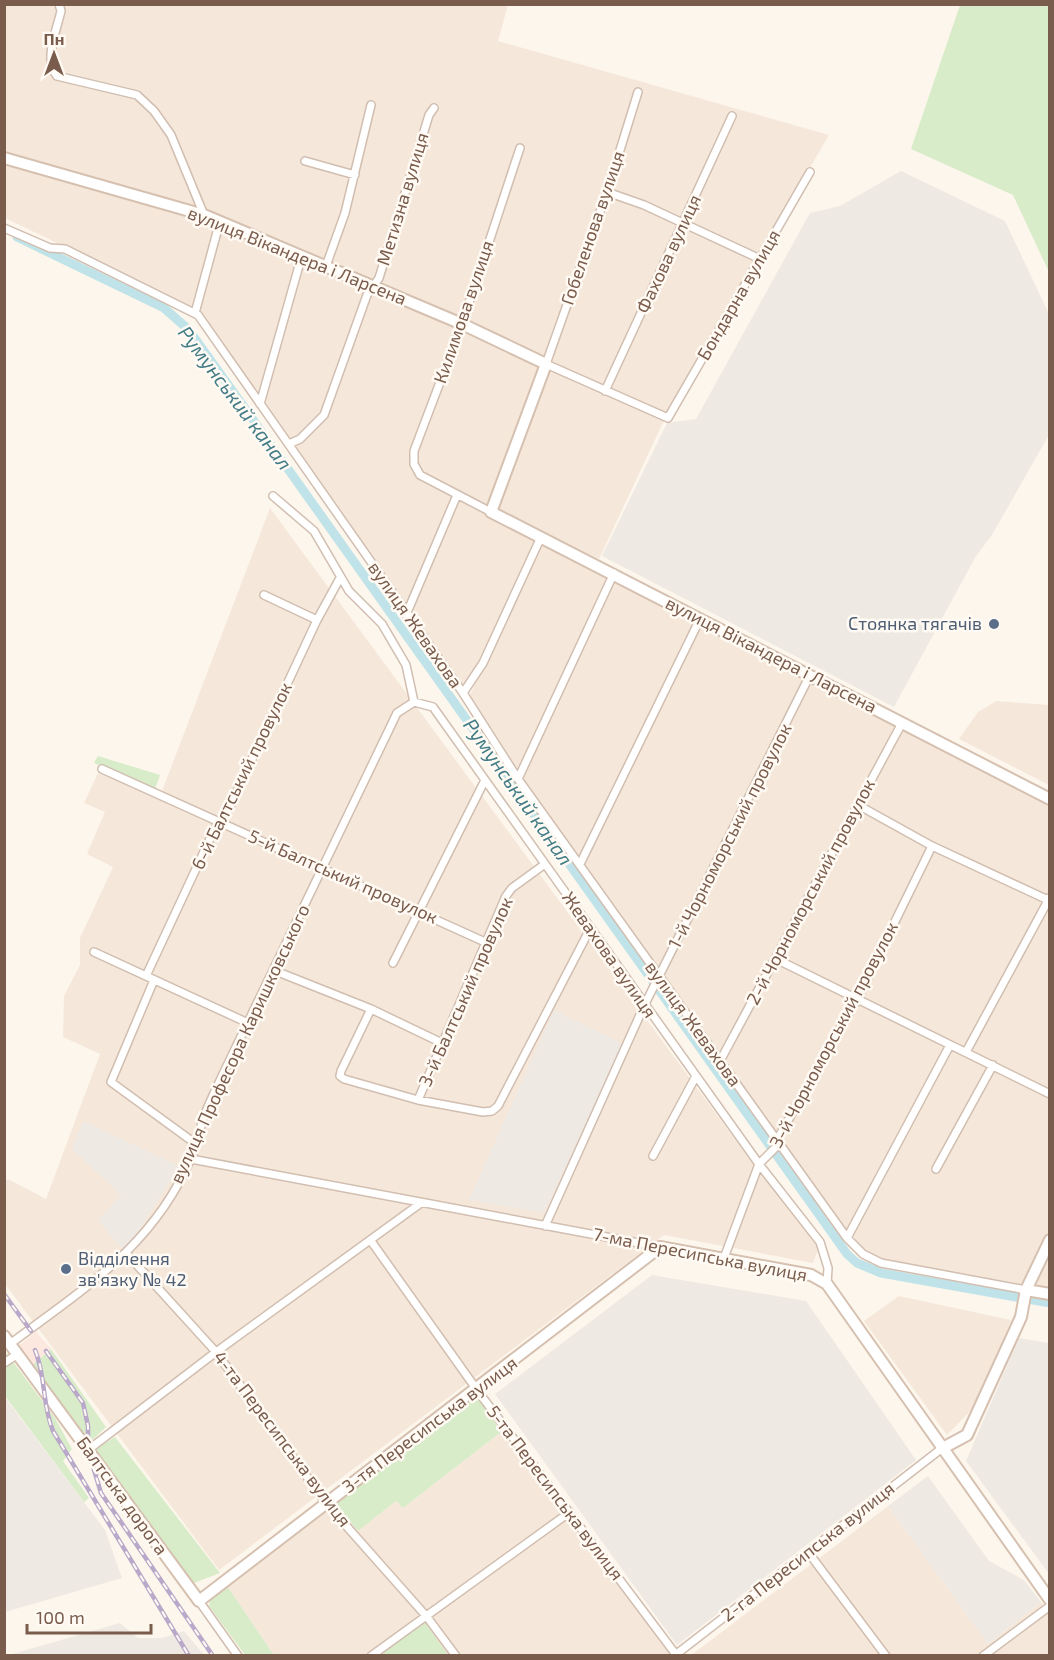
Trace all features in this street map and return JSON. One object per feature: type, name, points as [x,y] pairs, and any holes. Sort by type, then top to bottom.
[{"type":"street","points":[[59,4],[61,11],[50,61],[52,70],[57,76],[137,95],[154,111],[171,135],[204,215]]},
{"type":"street","name":"Гобеленова вулиця","points":[[546,364],[607,192],[638,92]]},
{"type":"street","points":[[327,266],[355,175],[371,105]]},
{"type":"street","name":"Метизна вулиця","points":[[289,444],[300,439],[324,415],[367,295],[379,278],[429,115],[434,108]]},
{"type":"street","name":"Фахова вулиця","points":[[605,391],[732,116]]},
{"type":"street","name":"Килимова вулиця","points":[[420,475],[414,464],[414,451],[462,324],[520,148]]},
{"type":"street","name":"вулиця Вікандера і Ларсена","points":[[4,158],[220,221],[462,324],[668,418]]},
{"type":"street","points":[[305,161],[355,175]]},
{"type":"street","name":"Бондарна вулиця","points":[[668,418],[810,172]]},
{"type":"street","points":[[607,192],[684,223],[760,258]]},
{"type":"street","points":[[195,313],[220,221]]},
{"type":"street","name":"вулиця Жевахова","points":[[4,228],[50,249],[65,249],[195,313],[463,693],[518,779],[580,864],[658,981],[720,1061],[776,1144],[847,1238],[863,1254],[881,1263],[1026,1290]]},
{"type":"street","points":[[260,404],[302,255]]},
{"type":"street","points":[[491,512],[546,364]]},
{"type":"street","name":"вулиця Вікандера і Ларсена","points":[[420,475],[1050,799]]},
{"type":"street","points":[[406,615],[457,495]]},
{"type":"street","points":[[273,496],[314,531],[349,591],[382,624],[406,665],[414,702]]},
{"type":"street","points":[[463,693],[483,663],[541,537]]},
{"type":"street","points":[[518,779],[614,573]]},
{"type":"street","name":"6-й Балтський провулок","points":[[146,976],[220,821],[226,815],[317,620],[340,578]]},
{"type":"street","points":[[264,595],[317,620]]},
{"type":"street","points":[[580,864],[700,619]]},
{"type":"street","name":"1-й Чорноморський провулок","points":[[545,1226],[646,1004],[810,675]]},
{"type":"street","name":"Жевахова вулиця","points":[[414,702],[432,708],[696,1076],[820,1242],[826,1256],[826,1284]]},
{"type":"street","name":"вулиця Професора Каришковського","points":[[7,1340],[108,1271],[127,1254],[165,1205],[191,1159],[208,1106],[397,713],[414,702]]},
{"type":"street","name":"2-й Чорноморський провулок","points":[[720,1061],[902,723]]},
{"type":"street","name":"5-й Балтський провулок","points":[[102,769],[484,942]]},
{"type":"street","points":[[393,963],[417,911],[485,780]]},
{"type":"street","points":[[858,805],[932,846],[1049,898],[966,1052]]},
{"type":"street","name":"3-й Чорноморський провулок","points":[[724,1258],[760,1163],[776,1144],[857,999],[932,846]]},
{"type":"street","name":"3-й Балтський провулок","points":[[418,1100],[484,942],[506,897],[512,888],[545,864]]},
{"type":"street","points":[[371,1009],[340,1076],[344,1080],[418,1100],[483,1112],[492,1111],[498,1107],[590,929]]},
{"type":"street","points":[[94,952],[249,1023]]},
{"type":"street","points":[[776,959],[1050,1094]]},
{"type":"street","points":[[273,970],[371,1009],[442,1043]]},
{"type":"street","points":[[154,980],[111,1082],[196,1144]]},
{"type":"street","points":[[847,1238],[950,1045]]},
{"type":"street","points":[[936,1169],[993,1065]]},
{"type":"street","points":[[653,1156],[696,1076]]},
{"type":"street","name":"7-ма Пересипська вулиця","points":[[191,1159],[811,1275],[826,1284],[1050,1600]]},
{"type":"street","points":[[88,1450],[216,1352],[421,1203]]},
{"type":"street","points":[[941,1449],[967,1435],[1021,1317],[1026,1290],[1050,1240]]},
{"type":"street","name":"5-та Пересипська вулиця","points":[[371,1241],[477,1390],[676,1655]]},
{"type":"street","name":"3-тя Пересипська вулиця","points":[[199,1601],[477,1390],[660,1247]]},
{"type":"street","name":"4-та Пересипська вулиця","points":[[127,1254],[216,1352],[326,1503],[427,1617],[456,1656]]},
{"type":"street","points":[[1026,1290],[1050,1294]]},
{"type":"street","name":"Балтська дорога","points":[[7,1340],[238,1656]]},
{"type":"street","points":[[4,1363],[18,1354]]},
{"type":"street","name":"2-га Пересипська вулиця","points":[[676,1655],[941,1449]]},
{"type":"street","points":[[371,1656],[570,1512]]},
{"type":"street","points":[[808,1552],[886,1656]]},
{"type":"street","points":[[983,1656],[1050,1606]]},
{"type":"shaded area","points":[[4,5],[508,5],[498,41],[829,135],[667,414],[599,559],[540,531],[482,660],[466,684],[459,683],[200,312],[5,218]]},
{"type":"shaded area","points":[[901,171],[1005,221],[1049,314],[1050,433],[992,535],[976,556],[894,707],[602,556],[667,423],[696,419],[810,213],[840,206]]},
{"type":"shaded area","points":[[270,508],[750,1160],[788,1202],[820,1245],[813,1263],[664,1235],[219,1570],[5,1284],[5,1181],[8,1179],[46,1199],[100,1054],[63,1037],[64,996],[80,965],[80,938],[113,867],[87,854],[105,812],[84,803],[98,773],[159,799]]},
{"type":"shaded area","points":[[542,543],[1049,803],[1049,1290],[881,1260],[852,1240],[525,781],[469,697]]},
{"type":"shaded area","points":[[996,701],[1049,705],[1049,785],[959,739],[978,712]]},
{"type":"shaded area","points":[[554,1010],[623,1044],[544,1213],[469,1200]]},
{"type":"shaded area","points":[[83,1121],[179,1166],[125,1253],[98,1220],[121,1195],[72,1149]]},
{"type":"shaded area","points":[[652,1275],[806,1301],[916,1460],[677,1645],[495,1394]]},
{"type":"shaded area","points":[[899,1296],[1011,1320],[978,1403],[947,1435],[864,1321]]},
{"type":"shaded area","points":[[36,1332],[51,1349],[32,1365],[17,1347]]},
{"type":"shaded area","points":[[1019,1338],[1049,1343],[1049,1574],[966,1461]]},
{"type":"shaded area","points":[[4,1396],[105,1530],[122,1578],[5,1612]]},
{"type":"shaded area","points":[[501,1432],[672,1655],[274,1655],[227,1586],[335,1503],[358,1531],[396,1501],[403,1508]]},
{"type":"shaded area","points":[[928,1476],[989,1561],[1024,1580],[1041,1602],[988,1644],[888,1506]]},
{"type":"shaded area","points":[[888,1506],[988,1644],[1041,1602],[1049,1614],[1049,1655],[690,1656]]},
{"type":"shaded area","points":[[120,1623],[138,1638],[162,1638],[184,1631],[204,1655],[9,1655]]},
{"type":"green space","points":[[960,5],[1049,5],[1049,272],[1013,195],[911,149]]},
{"type":"green space","points":[[98,756],[160,775],[155,789],[94,763]]},
{"type":"green space","points":[[51,1349],[106,1427],[89,1443],[32,1365]]},
{"type":"green space","points":[[5,1351],[55,1418],[72,1449],[63,1461],[89,1498],[84,1502],[5,1396]]},
{"type":"green space","points":[[477,1395],[501,1432],[403,1508],[396,1501],[358,1531],[335,1503]]},
{"type":"green space","points":[[115,1437],[220,1573],[194,1583],[94,1450]]},
{"type":"green space","points":[[227,1586],[274,1655],[245,1655],[209,1606],[210,1598]]},
{"type":"green space","points":[[425,1623],[448,1655],[377,1656]]},
{"type":"waterway","name":"Румунський канал","points":[[17,237],[164,308],[189,330],[847,1254],[857,1263],[881,1273],[1050,1303]]},
{"type":"railway","points":[[4,1294],[31,1331]]},
{"type":"railway","points":[[35,1350],[53,1431],[189,1656]]},
{"type":"railway","points":[[46,1351],[83,1403],[88,1426],[88,1450],[101,1493],[213,1656]]},
{"type":"place","name":"Стоянка тягачів","points":[[994,624]]},
{"type":"place","name":"Відділення зв'язку № 42","points":[[66,1269]]}]
